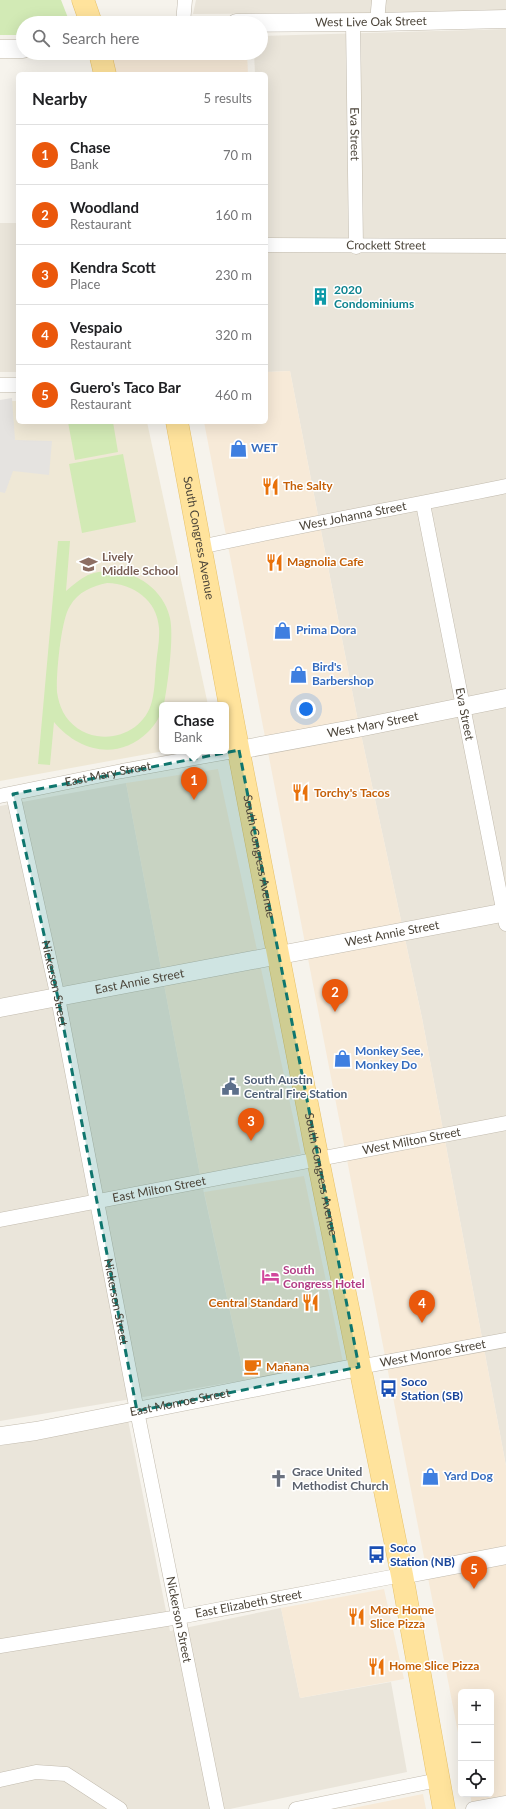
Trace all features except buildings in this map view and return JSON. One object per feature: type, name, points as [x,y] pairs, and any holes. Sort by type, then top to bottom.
[{"type":"main road","points":[[83,0],[89,16]]},
{"type":"main road","points":[[102,60],[105,72]]},
{"type":"main road","name":"South Congress Avenue","points":[[177,424],[278,956],[359,1367],[402,1575],[444,1809]]},
{"type":"street","points":[[184,16],[185,0]]},
{"type":"street","points":[[377,22],[379,0]]},
{"type":"street","name":"West Live Oak Street","points":[[268,23],[506,19]]},
{"type":"street","name":"Eva Street","points":[[353,22],[356,247]]},
{"type":"street","points":[[0,49],[16,49]]},
{"type":"street","name":"Crockett Street","points":[[268,245],[356,247],[506,246]]},
{"type":"street","points":[[0,385],[16,385]]},
{"type":"street","name":"West Johanna Street","points":[[200,547],[323,521],[423,504],[506,486]]},
{"type":"street","name":"Eva Street","points":[[423,504],[505,916]]},
{"type":"street","name":"West Mary Street","points":[[239,750],[506,698]]},
{"type":"street","name":"East Mary Street","points":[[229,752],[239,750]]},
{"type":"street","name":"East Mary Street","points":[[7,795],[122,771],[217,754]]},
{"type":"street","name":"Nickerson Street","points":[[7,795],[58,998],[137,1411],[217,1809]]},
{"type":"street","name":"West Annie Street","points":[[278,956],[505,916]]},
{"type":"street","name":"East Annie Street","points":[[0,1008],[278,956]]},
{"type":"street","name":"West Milton Street","points":[[318,1160],[506,1124]]},
{"type":"street","name":"East Milton Street","points":[[0,1220],[318,1160]]},
{"type":"street","name":"West Monroe Street","points":[[359,1367],[506,1340]]},
{"type":"street","name":"East Monroe Street","points":[[0,1436],[137,1411],[359,1367]]},
{"type":"street","points":[[402,1575],[506,1555]]},
{"type":"street","name":"East Elizabeth Street","points":[[0,1646],[179,1617],[402,1575]]},
{"type":"street","points":[[0,1780],[36,1772],[66,1774],[120,1809]]},
{"type":"street","points":[[296,1809],[438,1780]]},
{"type":"street","points":[[473,1809],[506,1803]]},
{"type":"highlighted area","points":[[239,750],[359,1367],[137,1411],[58,998],[13,794]]},
{"type":"shaded area","points":[[196,0],[506,0],[506,10],[405,13],[193,14]]},
{"type":"shaded area","points":[[506,29],[506,1466],[422,1018],[356,711],[290,371],[268,372],[268,72],[255,72],[254,60],[268,60],[268,36]]},
{"type":"shaded area","points":[[105,60],[247,60],[248,72],[108,72]]},
{"type":"shaded area","points":[[0,223],[16,223],[16,372],[0,372]]},
{"type":"shaded area","points":[[290,371],[356,711],[422,1018],[506,1466],[506,1797],[472,1804],[471,1797],[494,1797],[494,1689],[458,1689],[458,1733],[204,424],[268,424],[268,372]]},
{"type":"shaded area","points":[[12,398],[15,440],[52,441],[49,475],[13,471],[5,493],[0,492],[0,400]]},
{"type":"shaded area","name":"Lively Middle School","points":[[0,401],[16,401],[16,424],[147,424],[207,702],[159,702],[159,752],[0,781]]},
{"type":"shaded area","points":[[218,769],[301,1154],[200,1175],[126,783]]},
{"type":"shaded area","points":[[126,783],[200,1175],[245,1380],[0,1421],[0,806]]},
{"type":"shaded area","name":"South Congress Hotel","points":[[304,1176],[343,1362],[245,1380],[204,1192]]},
{"type":"shaded area","points":[[128,1420],[170,1631],[281,1608],[300,1698],[391,1682],[407,1772],[230,1809],[0,1809],[0,1446]]},
{"type":"shaded area","points":[[384,1589],[404,1679],[300,1698],[281,1608]]},
{"type":"shaded area","points":[[423,1794],[426,1809],[348,1809]]},
{"type":"green space","points":[[0,0],[61,0],[67,16],[16,16],[16,35],[0,35]]},
{"type":"green space","points":[[68,424],[113,424],[118,452],[75,460]]},
{"type":"green space","points":[[123,454],[136,522],[82,533],[69,464]]},
{"type":"green space","points":[[58,541],[70,541],[66,591],[79,580],[88,575],[101,572],[114,571],[139,578],[159,595],[166,606],[171,626],[170,660],[164,702],[159,702],[159,717],[148,732],[136,741],[124,747],[99,749],[87,746],[75,740],[54,722],[50,765],[38,764]],"holes":[[[107,583],[135,590],[142,595],[154,609],[157,618],[159,637],[152,701],[144,718],[131,729],[115,736],[106,737],[92,735],[73,725],[66,717],[59,702],[57,692],[57,673],[64,623],[73,601],[86,590]]]},
{"type":"place","name":"2020 Condominiums","points":[[321,297]]},
{"type":"place","name":"WET","points":[[238,448]]},
{"type":"place","name":"The Salty","points":[[270,486]]},
{"type":"place","name":"Magnolia Cafe","points":[[274,562]]},
{"type":"place","name":"Lively Middle School","points":[[89,564]]},
{"type":"place","name":"Prima Dora","points":[[283,630]]},
{"type":"place","name":"Bird's Barbershop","points":[[299,674]]},
{"type":"place","name":"Torchy's Tacos","points":[[301,793]]},
{"type":"place","name":"Chase","points":[[194,800]]},
{"type":"place","name":"Woodland","points":[[335,1012]]},
{"type":"place","name":"Monkey See, Monkey Do","points":[[342,1058]]},
{"type":"place","name":"South Austin Central Fire Station","points":[[231,1087]]},
{"type":"place","name":"Kendra Scott","points":[[251,1141]]},
{"type":"place","name":"South Congress Hotel","points":[[270,1277]]},
{"type":"place","name":"Central Standard","points":[[311,1303]]},
{"type":"place","name":"Vespaio","points":[[422,1323]]},
{"type":"place","name":"Mañana","points":[[253,1367]]},
{"type":"place","name":"Soco Station (SB)","points":[[388,1389]]},
{"type":"place","name":"Yard Dog","points":[[431,1476]]},
{"type":"place","name":"Grace United Methodist Church","points":[[279,1479]]},
{"type":"place","name":"Soco Station (NB)","points":[[377,1555]]},
{"type":"place","name":"Guero's Taco Bar","points":[[474,1589]]},
{"type":"place","name":"More Home Slice Pizza","points":[[357,1617]]},
{"type":"place","name":"Home Slice Pizza","points":[[376,1666]]}]
